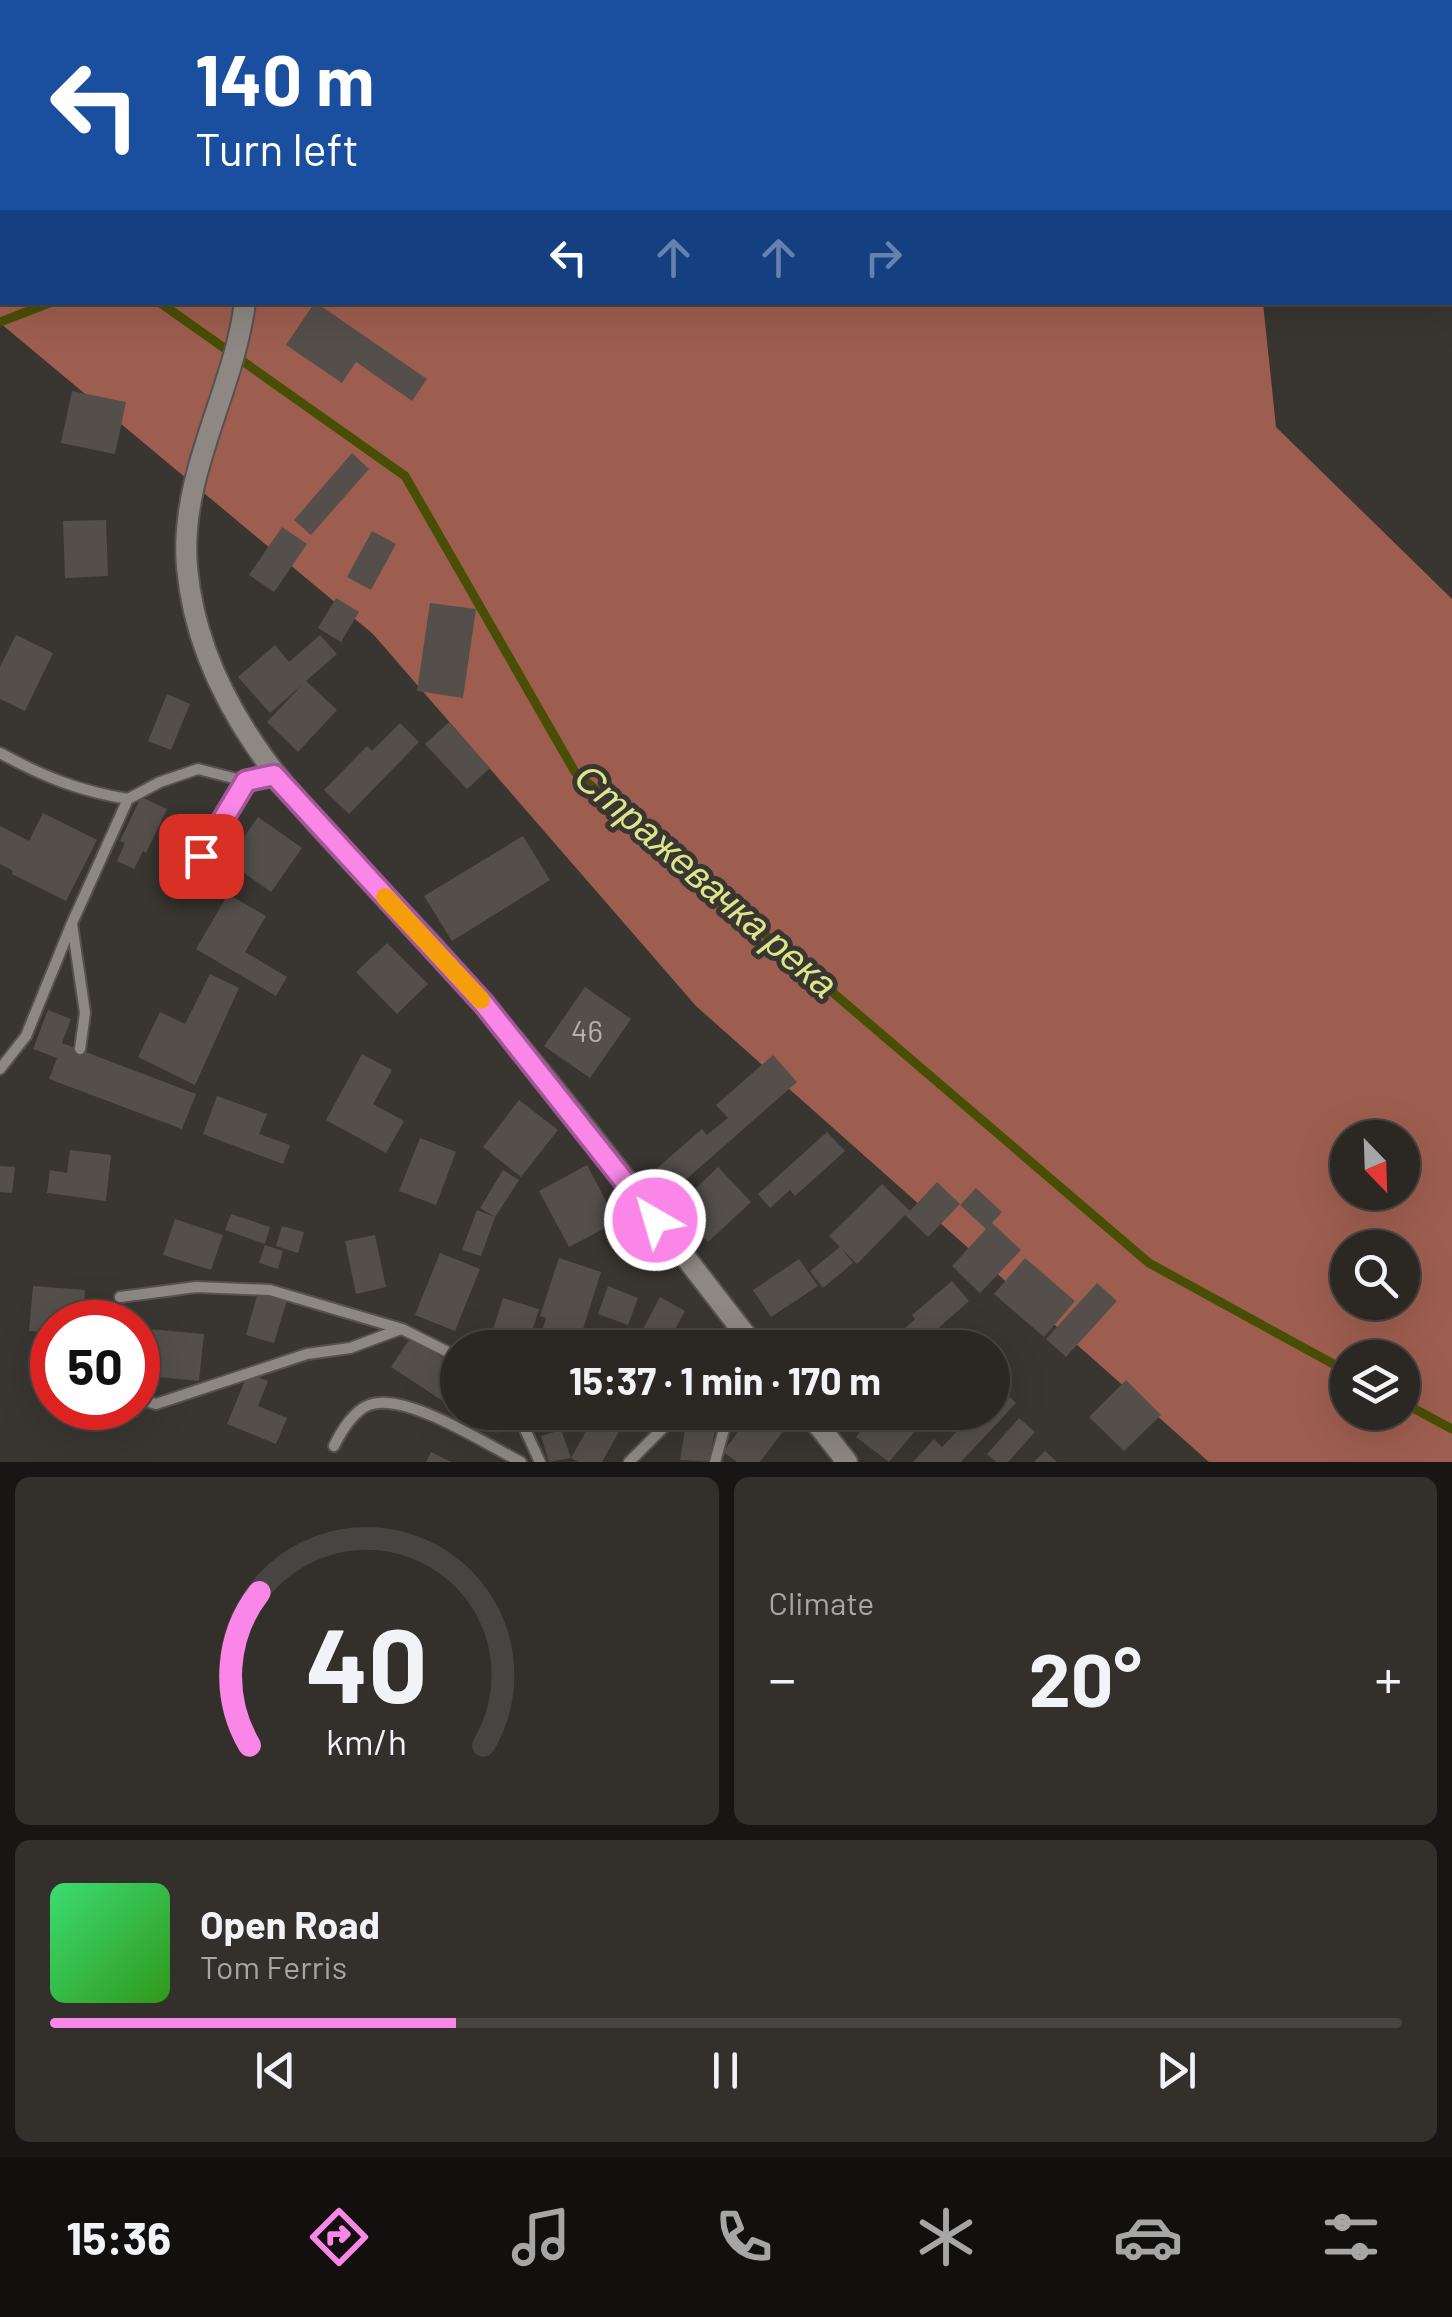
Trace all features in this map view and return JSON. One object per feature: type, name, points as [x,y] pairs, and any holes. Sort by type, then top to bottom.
[{"type":"main road","points":[[244,305],[232,364],[203,449],[186,541],[188,575],[200,629],[216,675],[238,719],[274,775],[484,1004],[736,1330]]},
{"type":"main road","points":[[822,1430],[847,1462]]},
{"type":"street","points":[[0,754],[84,792],[128,798],[198,769],[246,781],[274,775]]},
{"type":"street","points":[[201,856],[246,781]]},
{"type":"street","points":[[0,1069],[26,1036],[128,798]]},
{"type":"street","points":[[72,923],[84,1012],[80,1049]]},
{"type":"street","points":[[120,1298],[196,1288],[270,1290],[402,1328],[440,1348]]},
{"type":"street","points":[[160,1403],[307,1354],[350,1348],[402,1328]]},
{"type":"street","points":[[334,1446],[345,1425],[369,1405],[399,1404],[434,1417],[521,1462]]},
{"type":"street","points":[[525,1430],[540,1462]]},
{"type":"street","points":[[629,1462],[661,1430]]},
{"type":"street","points":[[716,1462],[724,1430]]},
{"type":"shaded area","points":[[0,305],[1263,305],[1276,427],[1452,599],[1452,1462],[1209,1462],[696,1006],[373,634],[0,323]]},
{"type":"building","points":[[313,305],[319,305],[427,379],[412,401],[356,362],[342,383],[286,345]]},
{"type":"building","points":[[72,391],[126,402],[115,454],[61,443]]},
{"type":"building","points":[[352,453],[369,469],[311,535],[294,520]]},
{"type":"building","points":[[106,520],[108,576],[65,578],[63,521]]},
{"type":"building","points":[[282,527],[307,544],[274,592],[249,575]]},
{"type":"building","points":[[372,531],[396,544],[371,590],[347,577]]},
{"type":"building","points":[[336,598],[359,612],[341,642],[318,628]]},
{"type":"building","points":[[430,603],[476,609],[463,698],[417,691]]},
{"type":"building","points":[[16,635],[53,653],[25,711],[0,699],[0,667]]},
{"type":"building","points":[[320,635],[337,654],[306,681],[337,710],[298,752],[267,722],[302,685],[270,713],[238,677],[275,645],[289,662]]},
{"type":"building","points":[[167,694],[190,704],[171,750],[148,741]]},
{"type":"building","points":[[449,722],[490,768],[467,789],[425,744]]},
{"type":"building","points":[[400,723],[419,742],[349,814],[324,790],[367,746],[372,751]]},
{"type":"building","points":[[141,797],[167,809],[134,869],[117,861],[125,843],[120,841]]},
{"type":"building","points":[[43,813],[97,840],[66,901],[0,864],[0,826],[29,841]]},
{"type":"building","points":[[258,817],[302,848],[271,892],[227,861]]},
{"type":"building","points":[[523,836],[550,880],[452,941],[424,896]]},
{"type":"building","points":[[228,894],[266,916],[245,952],[287,977],[276,996],[196,949]]},
{"type":"building","points":[[387,943],[428,984],[397,1014],[356,972]]},
{"type":"building","points":[[210,974],[239,988],[195,1085],[138,1057],[160,1012],[185,1024]]},
{"type":"building","points":[[585,987],[631,1019],[590,1078],[544,1046]]},
{"type":"building","points":[[48,1010],[71,1019],[62,1043],[196,1094],[182,1129],[49,1079],[57,1058],[33,1049]]},
{"type":"building","points":[[362,1054],[392,1070],[373,1104],[404,1121],[386,1153],[326,1120]]},
{"type":"building","points":[[773,1055],[797,1082],[674,1190],[656,1169],[702,1129],[707,1135],[728,1118],[716,1105]]},
{"type":"building","points":[[217,1096],[267,1114],[259,1134],[290,1145],[283,1164],[203,1134]]},
{"type":"building","points":[[519,1100],[558,1130],[521,1177],[483,1147]]},
{"type":"building","points":[[827,1132],[845,1151],[795,1196],[790,1190],[770,1208],[758,1194]]},
{"type":"building","points":[[420,1138],[456,1152],[436,1205],[399,1191]]},
{"type":"building","points":[[70,1150],[111,1155],[106,1201],[47,1193],[50,1170],[67,1173]]},
{"type":"building","points":[[587,1165],[617,1222],[569,1247],[539,1191]]},
{"type":"building","points":[[0,1166],[15,1167],[12,1193],[0,1192]]},
{"type":"building","points":[[718,1167],[751,1202],[708,1242],[676,1207]]},
{"type":"building","points":[[503,1170],[519,1180],[495,1217],[480,1208]]},
{"type":"building","points":[[937,1182],[960,1204],[928,1237],[905,1215],[857,1264],[829,1236],[882,1184],[910,1211]]},
{"type":"building","points":[[976,1188],[1002,1212],[992,1223],[1021,1250],[980,1293],[952,1266],[986,1229],[960,1205]]},
{"type":"building","points":[[477,1210],[495,1217],[481,1256],[462,1250]]},
{"type":"building","points":[[231,1214],[270,1227],[265,1244],[225,1230]]},
{"type":"building","points":[[175,1219],[223,1235],[211,1270],[163,1255]]},
{"type":"building","points":[[282,1226],[304,1232],[298,1253],[276,1246]]},
{"type":"building","points":[[375,1235],[386,1287],[356,1294],[345,1241]]},
{"type":"building","points":[[265,1245],[283,1251],[278,1269],[259,1263]]},
{"type":"building","points":[[840,1247],[853,1263],[823,1288],[810,1271]]},
{"type":"building","points":[[440,1253],[480,1269],[455,1330],[415,1315]]},
{"type":"building","points":[[559,1258],[601,1272],[583,1330],[542,1330],[546,1318],[540,1316]]},
{"type":"building","points":[[1025,1258],[1075,1301],[1044,1337],[994,1294]]},
{"type":"building","points":[[799,1259],[818,1286],[771,1317],[753,1290]]},
{"type":"building","points":[[952,1281],[969,1301],[936,1330],[903,1330],[915,1319],[912,1315]]},
{"type":"building","points":[[1097,1283],[1117,1301],[1066,1357],[1046,1339]]},
{"type":"building","points":[[33,1286],[85,1290],[84,1300],[32,1300]]},
{"type":"building","points":[[608,1286],[638,1298],[628,1325],[598,1314]]},
{"type":"building","points":[[258,1292],[287,1300],[274,1343],[246,1335]]},
{"type":"building","points":[[660,1297],[685,1311],[675,1330],[643,1330]]},
{"type":"building","points":[[503,1298],[539,1309],[533,1330],[493,1330]]},
{"type":"building","points":[[160,1330],[204,1334],[199,1381],[160,1377]]},
{"type":"building","points":[[411,1337],[440,1356],[440,1399],[391,1367]]},
{"type":"building","points":[[248,1373],[268,1381],[258,1406],[287,1418],[276,1444],[227,1424]]},
{"type":"building","points":[[1126,1380],[1161,1415],[1124,1451],[1089,1417]]},
{"type":"building","points":[[1019,1418],[1035,1432],[1008,1462],[996,1462],[987,1454]]},
{"type":"building","points":[[561,1430],[571,1458],[549,1462],[541,1436]]},
{"type":"building","points":[[587,1430],[620,1430],[602,1462],[578,1462],[571,1458]]},
{"type":"building","points":[[685,1430],[715,1430],[709,1462],[680,1460]]},
{"type":"building","points":[[740,1430],[784,1430],[760,1462],[737,1462],[723,1452]]},
{"type":"building","points":[[862,1430],[916,1430],[889,1462],[856,1437]]},
{"type":"building","points":[[958,1430],[991,1430],[961,1462],[913,1462],[934,1439],[942,1447]]},
{"type":"building","points":[[1045,1451],[1057,1462],[1034,1462]]},
{"type":"building","points":[[431,1452],[451,1462],[426,1462]]},
{"type":"waterway","name":"Стражевачка река","points":[[0,322],[44,305]]},
{"type":"waterway","name":"Стражевачка река","points":[[163,305],[405,476],[575,772],[1149,1263],[1330,1362]]},
{"type":"waterway","name":"Стражевачка река","points":[[1420,1412],[1452,1429]]},
{"type":"slow traffic","points":[[385,897],[481,1000]]},
{"type":"route","points":[[201,856],[246,781],[274,775],[484,1004],[655,1220]]}]
